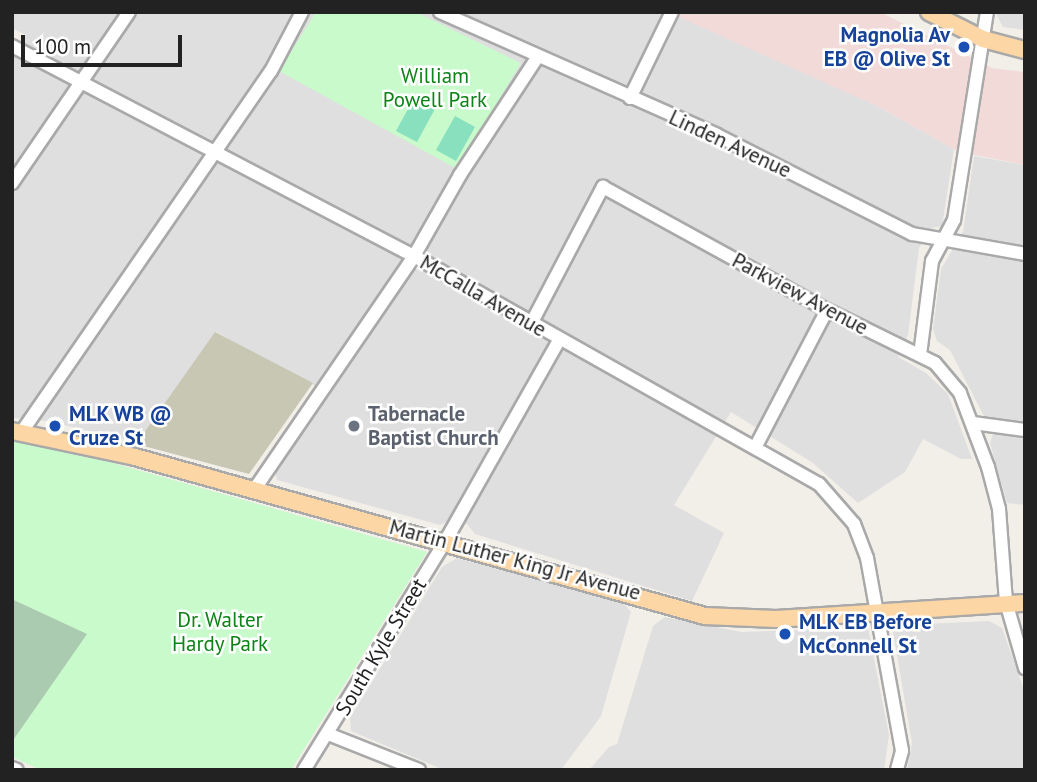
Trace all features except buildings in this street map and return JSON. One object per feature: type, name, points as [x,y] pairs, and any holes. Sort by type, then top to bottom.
[{"type":"main road","points":[[929,12],[983,39],[1025,50]]},
{"type":"main road","name":"Martin Luther King Jr Avenue","points":[[17,432],[446,540],[705,616],[741,620],[877,614],[1006,602],[1025,603]]},
{"type":"street","points":[[12,183],[130,12]]},
{"type":"street","points":[[17,432],[271,71],[302,12]]},
{"type":"street","name":"Linden Avenue","points":[[440,12],[537,58],[717,135],[902,230],[944,241],[1025,254]]},
{"type":"street","points":[[630,98],[671,12]]},
{"type":"street","points":[[920,355],[932,261],[954,220],[987,12]]},
{"type":"street","name":"McCalla Avenue","points":[[12,46],[414,256],[559,340],[756,446],[820,484],[854,524],[867,558],[902,751],[897,770]]},
{"type":"street","points":[[254,490],[414,256],[460,175],[537,58]]},
{"type":"street","name":"Parkview Avenue","points":[[532,322],[603,187],[827,310],[920,355],[952,380],[973,423],[999,509],[1006,602],[1025,668]]},
{"type":"street","points":[[756,446],[827,310]]},
{"type":"street","name":"South Kyle Street","points":[[304,770],[446,540],[559,340]]},
{"type":"street","points":[[973,423],[1025,430]]},
{"type":"street","points":[[328,734],[419,770]]},
{"type":"shaded area","points":[[12,12],[668,12],[756,49],[879,107],[954,149],[942,226],[932,228],[919,248],[908,335],[898,357],[926,373],[948,394],[972,459],[961,459],[923,439],[905,472],[858,503],[813,463],[731,412],[674,505],[724,533],[692,601],[475,534],[467,524],[450,520],[440,525],[277,480],[274,469],[328,393],[216,332],[137,443],[48,421],[12,418],[12,56],[26,35],[12,28]]},
{"type":"shaded area","points":[[668,12],[880,12],[992,68],[1025,72],[1025,165],[959,152],[879,107]]},
{"type":"shaded area","points":[[995,12],[1025,12],[1025,30],[1003,27]]},
{"type":"shaded area","points":[[974,156],[1025,165],[1025,505],[1007,503],[990,443],[993,434],[950,350],[937,341],[933,329],[941,269],[963,232]]},
{"type":"shaded area","points":[[215,332],[313,383],[249,474],[136,444]]},
{"type":"shaded area","points":[[457,558],[624,604],[631,612],[601,716],[561,770],[444,770],[351,731],[350,718],[442,567]]},
{"type":"shaded area","points":[[665,617],[742,632],[868,628],[889,735],[884,770],[589,770],[609,747],[617,744],[653,626]]},
{"type":"shaded area","points":[[989,621],[1002,628],[1025,693],[1025,770],[907,770],[912,743],[893,632],[903,625]]},
{"type":"green space","name":"William Powell Park","points":[[316,12],[416,12],[521,63],[457,169],[279,71]]},
{"type":"green space","points":[[415,96],[436,107],[417,142],[396,131]]},
{"type":"green space","points":[[455,116],[475,127],[456,161],[436,150]]},
{"type":"green space","name":"Dr. Walter Hardy Park","points":[[12,441],[113,463],[427,552],[291,770],[41,770],[12,757],[12,742],[87,634],[12,599]]},
{"type":"green space","points":[[12,599],[88,634],[12,742]]},
{"type":"place","name":"Magnolia Av EB @ Olive St","points":[[964,47]]},
{"type":"place","name":"MLK WB @ Cruze St","points":[[55,426]]},
{"type":"place","name":"Tabernacle Baptist Church","points":[[354,426]]},
{"type":"place","name":"MLK EB Before McConnell St","points":[[785,634]]}]
